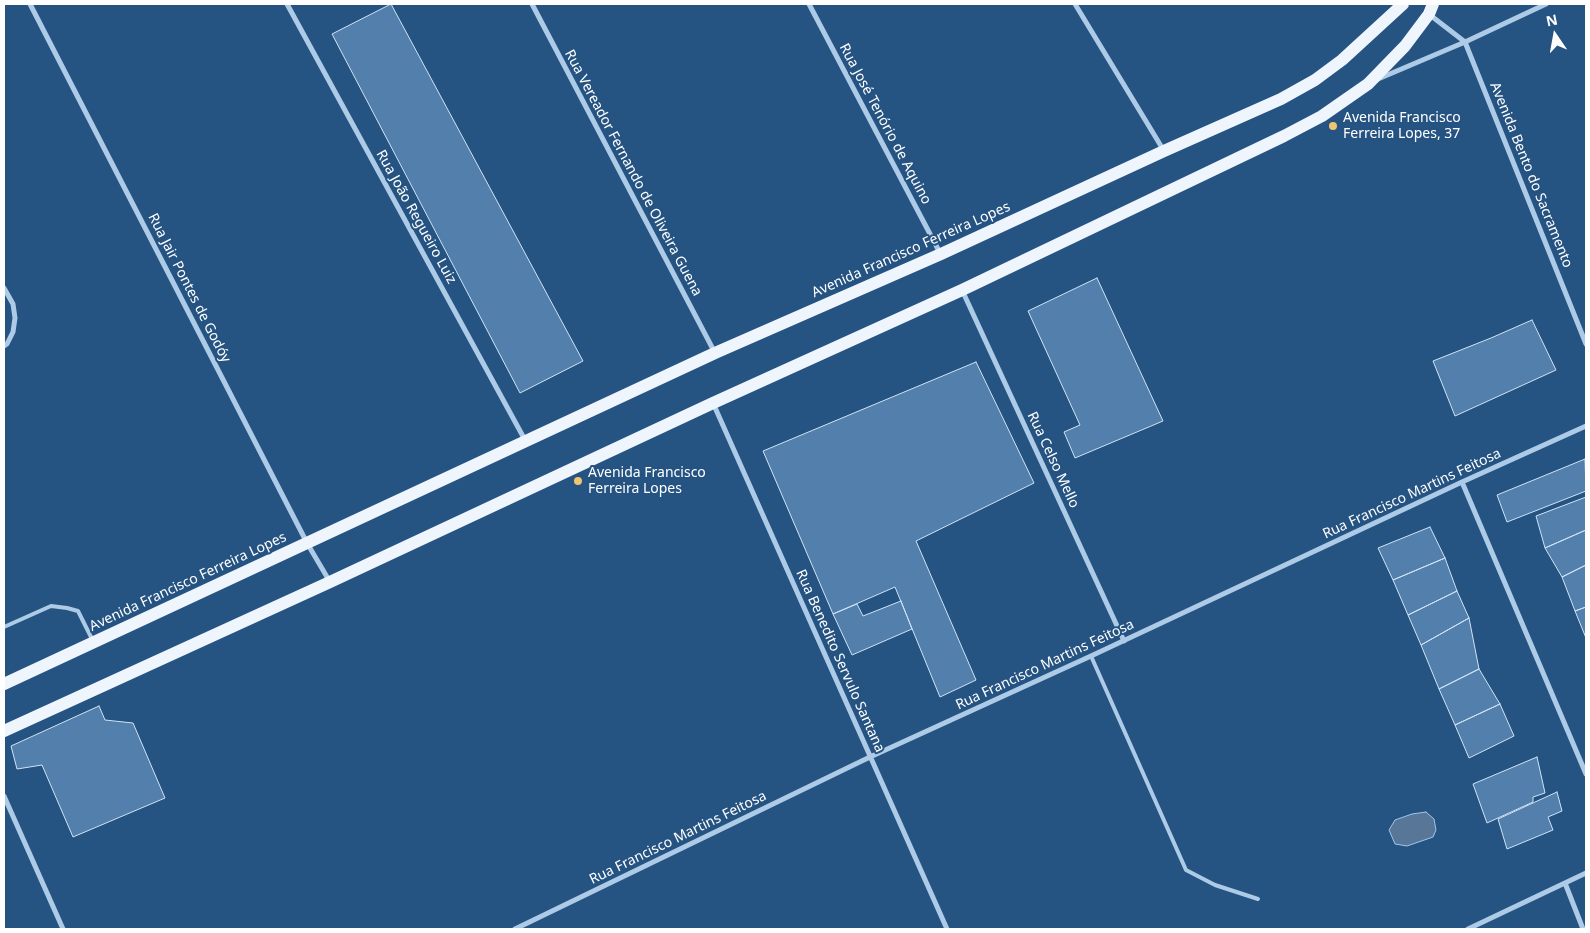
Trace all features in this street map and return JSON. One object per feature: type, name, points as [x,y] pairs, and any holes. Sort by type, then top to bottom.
[{"type":"main road","name":"Avenida Francisco Ferreira Lopes","points":[[4,684],[715,353],[941,254],[1281,99],[1315,80],[1342,60],[1401,4]]},
{"type":"main road","points":[[4,731],[330,582],[713,402],[962,290],[1284,136],[1322,116],[1368,84],[1405,46],[1431,9]]},
{"type":"street","name":"Rua Jair Pontes de Godóy","points":[[30,4],[307,543],[330,582]]},
{"type":"street","name":"Rua João Regueiro Luiz","points":[[287,4],[525,442]]},
{"type":"street","name":"Rua Vereador Fernando de Oliveira Guena","points":[[532,4],[715,353]]},
{"type":"street","name":"Rua José Tenório de Aquino","points":[[809,4],[941,254]]},
{"type":"street","points":[[1075,4],[1164,151]]},
{"type":"street","points":[[1368,84],[1546,4]]},
{"type":"street","points":[[1431,9],[1465,42]]},
{"type":"street","name":"Avenida Bento do Sacramento","points":[[1465,42],[1586,344]]},
{"type":"street","points":[[4,288],[13,304],[14,318],[13,332],[4,346]]},
{"type":"street","name":"Rua Celso Mello","points":[[962,290],[1124,641]]},
{"type":"street","name":"Rua Benedito Servulo Santana","points":[[713,402],[947,929]]},
{"type":"street","name":"Rua Francisco Martins Feitosa","points":[[515,929],[870,757],[1586,426]]},
{"type":"street","points":[[1462,482],[1586,774]]},
{"type":"street","points":[[4,796],[63,929]]},
{"type":"street","points":[[1468,929],[1586,873]]},
{"type":"street","points":[[1566,883],[1583,929]]},
{"type":"lane","points":[[4,627],[51,606],[67,608],[78,611],[94,643]]},
{"type":"lane","points":[[1091,656],[1186,870],[1216,885],[1258,899]]},
{"type":"water","points":[[1426,812],[1434,819],[1436,830],[1433,837],[1407,846],[1395,844],[1389,830],[1395,820],[1412,814]]},
{"type":"building","points":[[391,4],[583,361],[520,393],[332,34]]},
{"type":"building","points":[[1097,278],[1163,421],[1075,458],[1064,432],[1080,425],[1028,311]]},
{"type":"building","points":[[1532,320],[1556,370],[1455,416],[1433,361]]},
{"type":"building","points":[[976,362],[1034,483],[916,541],[976,680],[940,697],[895,587],[833,614],[763,451]]},
{"type":"building","points":[[1585,459],[1586,491],[1507,522],[1497,495]]},
{"type":"building","points":[[1586,497],[1586,530],[1545,548],[1536,516]]},
{"type":"building","points":[[1430,527],[1445,558],[1393,580],[1378,548]]},
{"type":"building","points":[[1586,530],[1586,565],[1562,577],[1545,548]]},
{"type":"building","points":[[1445,558],[1457,591],[1408,615],[1393,580]]},
{"type":"building","points":[[1586,565],[1586,607],[1575,611],[1562,577]]},
{"type":"building","points":[[1457,591],[1469,618],[1421,645],[1408,615]]},
{"type":"building","points":[[901,601],[912,629],[852,655],[833,614],[857,604],[863,616]]},
{"type":"building","points":[[1586,607],[1586,638],[1575,611]]},
{"type":"building","points":[[1469,618],[1479,669],[1439,689],[1421,645]]},
{"type":"building","points":[[1479,669],[1500,704],[1455,725],[1439,689]]},
{"type":"building","points":[[1500,704],[1514,736],[1469,758],[1455,725]]},
{"type":"building","points":[[99,706],[105,720],[133,723],[165,798],[73,837],[42,765],[17,769],[11,746]]},
{"type":"building","points":[[1537,757],[1545,793],[1533,797],[1533,802],[1487,823],[1473,784]]},
{"type":"building","points":[[1557,792],[1562,811],[1548,817],[1553,830],[1507,849],[1498,819]]},
{"type":"place","name":"Avenida Francisco Ferreira Lopes, 37","points":[[1333,126]]},
{"type":"place","name":"Avenida Francisco Ferreira Lopes","points":[[578,481]]}]
